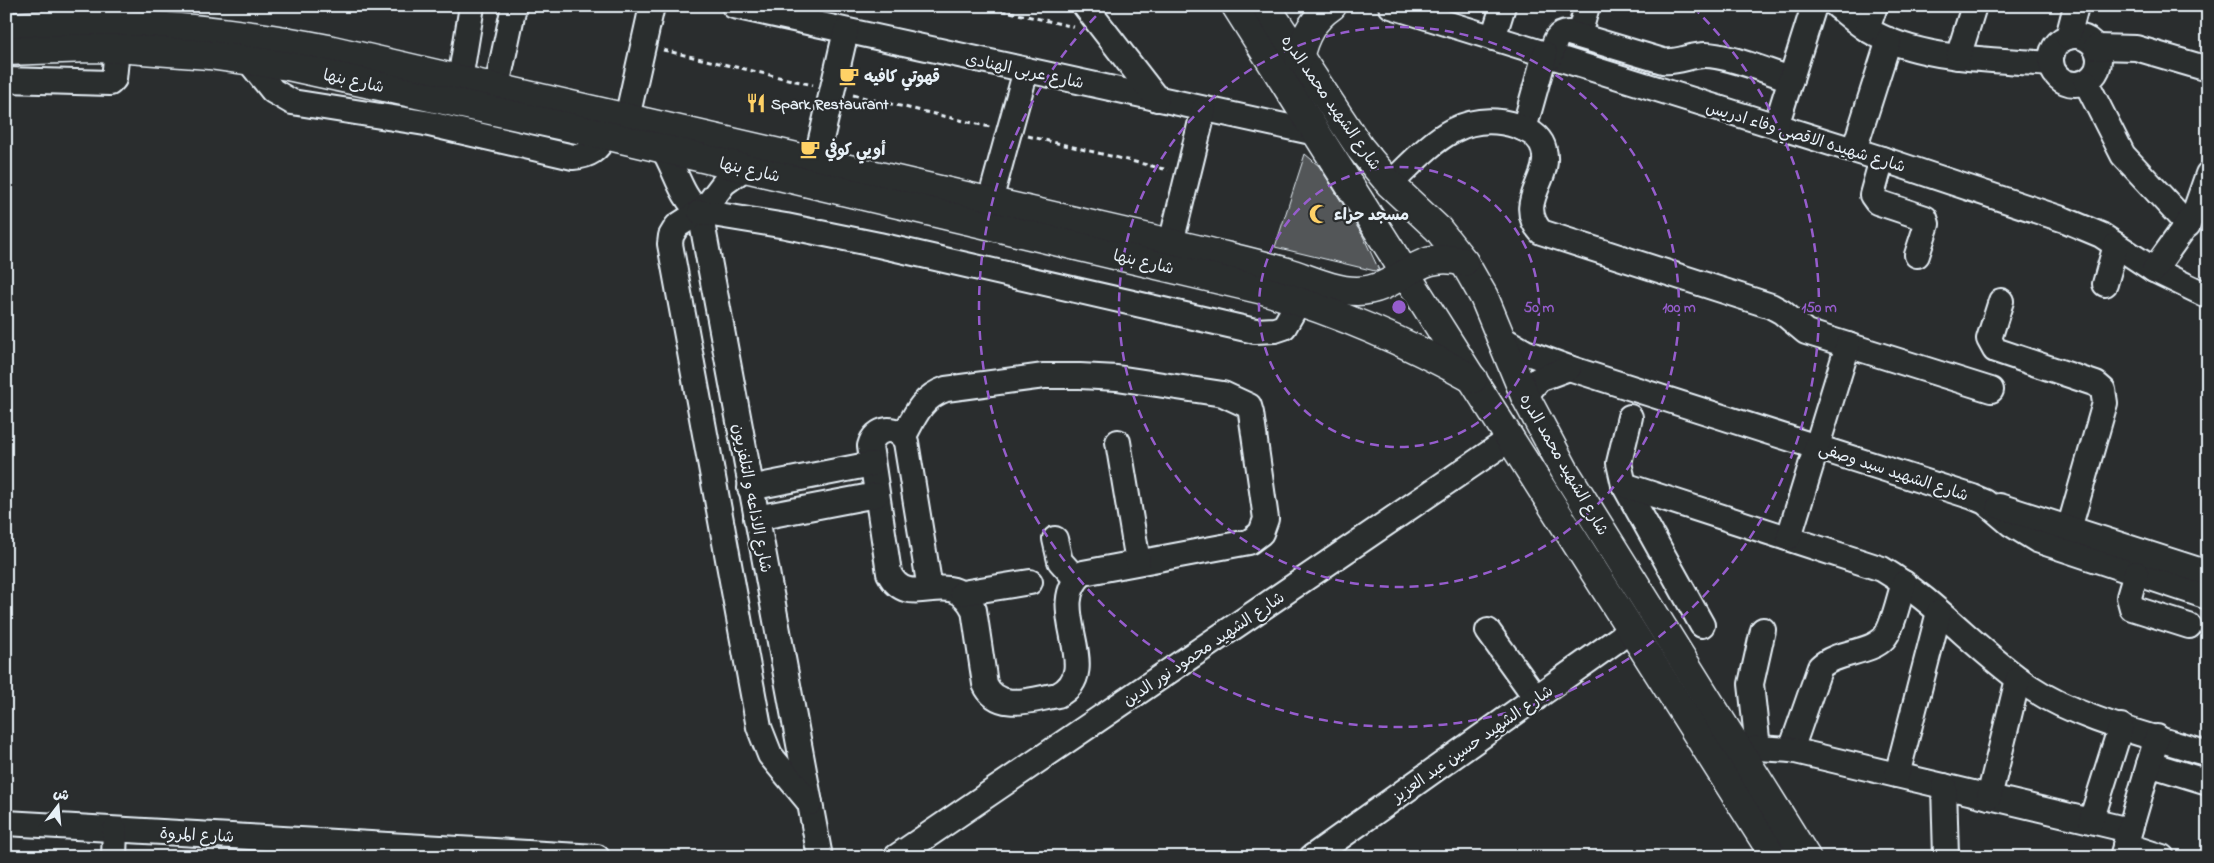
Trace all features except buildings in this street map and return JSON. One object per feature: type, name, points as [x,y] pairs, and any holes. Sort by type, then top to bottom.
[{"type":"main road","name":"شارع الشهيد محمد الدره","points":[[1236,6],[1775,857]]},
{"type":"main road","name":"شارع الشهيد محمد الدره","points":[[1266,6],[1360,148],[1390,184],[1438,229],[1464,262],[1484,297],[1525,396],[1566,473],[1749,751],[1806,857]]},
{"type":"main road","points":[[1299,58],[1309,29],[1332,6]]},
{"type":"main road","name":"شارع بنها","points":[[6,27],[104,24],[209,30],[328,49],[458,91]]},
{"type":"main road","name":"شارع بنها","points":[[6,52],[117,49],[248,60],[627,118],[1171,243],[1274,268],[1343,290],[1376,288],[1418,264],[1434,260],[1449,259],[1464,262]]},
{"type":"main road","name":"شارع بنها","points":[[495,99],[605,135],[1226,280],[1299,301],[1388,335],[1473,379]]},
{"type":"main road","points":[[1542,488],[1566,473]]},
{"type":"street","points":[[458,91],[472,6]]},
{"type":"street","points":[[495,99],[514,6]]},
{"type":"street","points":[[627,118],[652,6]]},
{"type":"street","name":"شارع عربى الهنادى","points":[[734,6],[824,16],[846,30],[1316,133]]},
{"type":"street","points":[[1085,6],[1157,99]]},
{"type":"street","name":"شارع شهيده الاقصي وفاء ادريس","points":[[1391,6],[1854,150],[2065,220],[2101,235],[2154,270],[2208,296]]},
{"type":"street","points":[[1493,38],[1503,6]]},
{"type":"street","points":[[1579,36],[1588,6]]},
{"type":"street","points":[[1776,126],[1814,6]]},
{"type":"street","points":[[1837,6],[1867,30],[1889,40],[1935,53],[1958,57],[2050,64]]},
{"type":"street","points":[[1867,30],[1875,6]]},
{"type":"street","points":[[1958,57],[1974,6]]},
{"type":"street","points":[[2068,36],[2076,6]]},
{"type":"street","points":[[816,161],[846,30]]},
{"type":"street","points":[[1524,129],[1548,55],[1560,34],[1569,33],[1663,61],[1672,62],[1697,56],[1714,56],[1791,79]]},
{"type":"street","points":[[2096,47],[2099,63],[2097,70],[2086,82],[2079,85],[2064,82],[2053,71],[2050,57],[2056,44],[2068,36],[2083,37],[2096,47],[2129,46],[2208,69]]},
{"type":"street","points":[[1854,150],[1889,40]]},
{"type":"street","points":[[6,80],[110,84],[114,79],[117,49]]},
{"type":"street","points":[[248,60],[273,91],[292,102],[416,122],[573,157],[594,151],[600,146],[605,135]]},
{"type":"street","points":[[990,201],[1026,70]]},
{"type":"street","points":[[2086,82],[2122,155],[2188,225]]},
{"type":"street","points":[[1171,243],[1204,109]]},
{"type":"street","points":[[1390,184],[1432,144],[1457,127],[1486,121],[1501,121],[1524,129],[1540,140],[1544,149],[1546,159],[1530,207],[1535,225],[1541,232],[1771,306],[1782,312],[1806,332],[1990,390]]},
{"type":"street","name":"شارع الاذاعه و التلفزيون","points":[[663,149],[676,171],[688,200],[700,212],[820,857]]},
{"type":"street","points":[[1882,159],[1872,196],[1878,202],[1925,218],[1927,224],[1917,255]]},
{"type":"street","points":[[745,168],[724,183],[710,204],[677,226],[671,236],[670,244],[759,727],[770,755],[810,803]]},
{"type":"street","points":[[2154,270],[2188,225],[2198,204],[2208,174]]},
{"type":"street","points":[[700,212],[786,226],[879,245],[1255,331],[1275,330],[1284,327],[1299,301]]},
{"type":"street","points":[[2105,284],[2116,245]]},
{"type":"street","points":[[2000,301],[1989,339],[1995,350],[2096,384],[2105,394],[2106,403],[2069,529]]},
{"type":"street","name":"شارع الشهيد سيد وصفى","points":[[1499,337],[1525,352],[1569,368],[1817,446],[1985,502],[2011,524],[2037,540],[2136,573],[2207,588]]},
{"type":"street","points":[[1789,537],[1848,345]]},
{"type":"street","points":[[1525,396],[1539,379],[1569,368]]},
{"type":"street","points":[[904,436],[922,403],[933,394],[955,388],[1044,376],[1117,378],[1224,394],[1249,406],[1266,519],[1261,533],[1249,542],[1091,570],[1076,579],[1069,594],[1068,602],[1077,667],[1074,681],[1064,692],[1058,695],[1012,702],[1003,702],[988,692],[985,684],[974,610],[962,593]]},
{"type":"street","points":[[1630,417],[1619,463],[1624,485],[1702,625]]},
{"type":"street","points":[[930,589],[906,442],[904,436],[899,432],[886,429],[875,435],[870,446],[889,573],[893,580],[905,590],[913,591],[947,588],[962,593],[1030,582]]},
{"type":"street","name":"شارع الشهيد محمود نور الدين","points":[[896,857],[1510,439]]},
{"type":"street","points":[[1118,442],[1138,562]]},
{"type":"street","points":[[750,488],[872,464]]},
{"type":"street","points":[[1624,485],[1871,564],[1904,583],[2018,679],[2044,696],[2071,709],[2208,754]]},
{"type":"street","points":[[756,518],[876,495]]},
{"type":"street","points":[[1985,502],[2069,529],[2207,588]]},
{"type":"street","points":[[1055,539],[1060,561],[1076,579]]},
{"type":"street","points":[[2136,573],[2129,597],[2132,608],[2189,626]]},
{"type":"street","points":[[1792,750],[1820,667],[1828,660],[1876,644],[1885,637],[1904,583]]},
{"type":"street","points":[[1897,775],[1939,612]]},
{"type":"street","name":"شارع الشهيد حسين عبد العزيز","points":[[1312,857],[1631,630]]},
{"type":"street","points":[[1763,630],[1750,684],[1749,751],[1792,750],[2091,821],[2125,844],[2162,857]]},
{"type":"street","points":[[1488,631],[1536,698]]},
{"type":"street","points":[[1988,797],[2018,679]]},
{"type":"street","points":[[2091,821],[2121,726]]},
{"type":"street","points":[[2125,844],[2157,737]]},
{"type":"street","points":[[2149,764],[2208,782]]},
{"type":"street","points":[[1944,786],[1946,857]]},
{"type":"street","name":"شارع المروة","points":[[6,823],[422,852],[595,857]]},
{"type":"street","points":[[114,857],[115,830]]},
{"type":"path","points":[[984,6],[1107,34]]},
{"type":"path","points":[[643,45],[832,90]]},
{"type":"place","name":"قهوتي كافيه","points":[[849,76]]},
{"type":"place","name":"Spark Restaurant","points":[[756,103]]},
{"type":"place","name":"أويي كوفي","points":[[810,149]]},
{"type":"place","name":"مسجد حراء","points":[[1319,214]]}]
